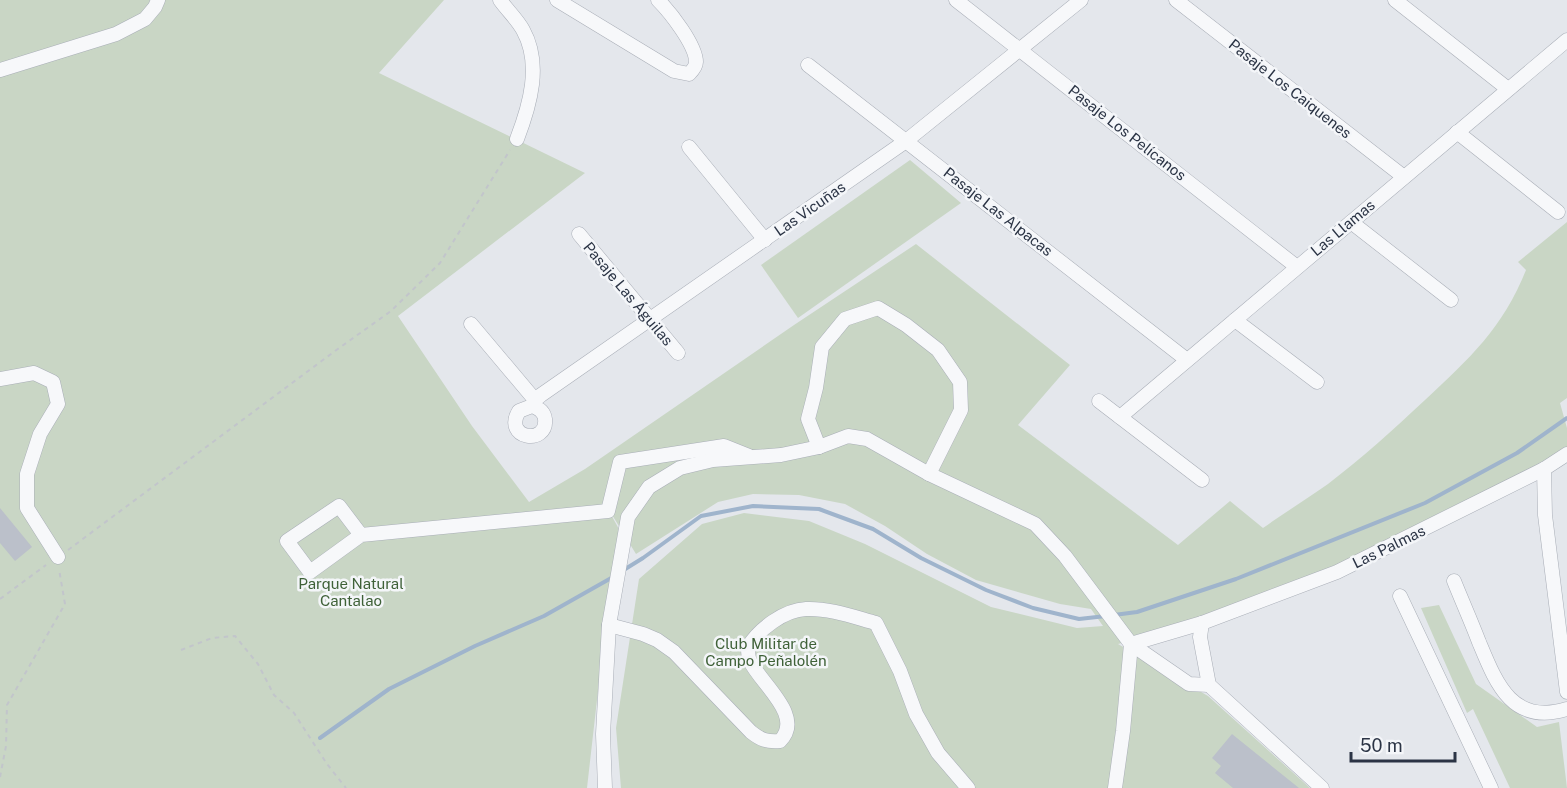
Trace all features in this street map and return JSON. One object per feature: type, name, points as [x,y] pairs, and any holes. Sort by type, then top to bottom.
[{"type":"street","points":[[0,70],[116,34],[145,19],[158,0]]},
{"type":"street","points":[[500,0],[522,28],[533,60],[531,94],[517,139]]},
{"type":"street","points":[[557,0],[674,71],[689,74],[696,63],[690,46],[676,21],[658,0]]},
{"type":"street","name":"Pasaje Los Pelícanos","points":[[956,0],[1297,267]]},
{"type":"street","name":"Las Vicuñas","points":[[471,324],[533,403],[906,141],[1081,0]]},
{"type":"street","name":"Pasaje Los Caiquenes","points":[[1176,0],[1404,177]]},
{"type":"street","points":[[1395,0],[1508,89]]},
{"type":"street","name":"Las Llamas","points":[[1120,417],[1508,89],[1566,43]]},
{"type":"street","name":"Pasaje Las Alpacas","points":[[808,65],[1187,360]]},
{"type":"street","points":[[1457,132],[1558,212]]},
{"type":"street","points":[[689,147],[765,240]]},
{"type":"street","points":[[1351,222],[1451,300]]},
{"type":"street","name":"Pasaje Las Águilas","points":[[579,234],[678,353]]},
{"type":"street","points":[[819,447],[808,419],[816,388],[822,347],[845,319],[878,308],[906,325],[938,350],[960,382],[961,410],[929,474]]},
{"type":"street","points":[[1235,320],[1317,382]]},
{"type":"street","points":[[0,380],[34,373],[52,382],[58,405],[40,434],[27,474],[27,508],[58,557]]},
{"type":"street","points":[[1099,401],[1202,480]]},
{"type":"street","points":[[604,788],[603,734],[609,625],[628,517],[649,487],[680,468],[713,460],[782,455],[819,447],[848,436],[867,439],[929,474],[1035,524],[1065,556],[1131,644],[1189,684],[1209,685]]},
{"type":"street","points":[[361,535],[339,506],[288,540],[310,572],[361,535],[608,511],[620,462],[724,446],[752,458]]},
{"type":"street","name":"Las Palmas","points":[[1131,644],[1202,623],[1337,572],[1544,469],[1567,454]]},
{"type":"street","points":[[1544,469],[1545,515],[1567,692]]},
{"type":"street","points":[[1454,581],[1495,680],[1506,695],[1521,706],[1540,712],[1550,713],[1567,709]]},
{"type":"street","points":[[1400,596],[1491,788]]},
{"type":"street","points":[[609,625],[643,634],[666,646],[751,732],[760,740],[770,742],[780,741],[786,734],[788,722],[774,691],[750,660],[748,647],[753,638],[782,616],[805,609],[876,623],[900,671],[916,714],[938,753],[968,788]]},
{"type":"street","points":[[1202,623],[1200,637],[1209,685],[1322,788]]},
{"type":"street","points":[[1115,788],[1131,644]]},
{"type":"path","points":[[0,599],[391,312],[440,263],[517,139]]},
{"type":"path","points":[[0,777],[6,746],[7,705],[65,604],[58,557]]},
{"type":"path","points":[[181,650],[212,638],[235,636],[258,664],[274,694],[294,713],[327,764],[346,788]]},
{"type":"green space","points":[[0,0],[444,0],[379,73],[585,173],[398,316],[472,426],[529,502],[585,469],[916,244],[1070,365],[1018,425],[1178,545],[1230,501],[1263,528],[1328,484],[1353,464],[1470,356],[1496,326],[1517,291],[1526,270],[1518,262],[1567,222],[1567,398],[1560,403],[1567,428],[1567,452],[1340,568],[1210,619],[1118,644],[1208,696],[1310,788],[621,788],[616,728],[639,579],[702,524],[744,513],[809,521],[865,544],[991,607],[1077,628],[1103,626],[1091,609],[1060,604],[976,580],[927,554],[885,526],[845,504],[799,495],[753,494],[718,502],[636,554],[603,500],[620,531],[608,603],[587,788],[0,788]]},
{"type":"green space","points":[[910,160],[961,203],[798,318],[761,265]]},
{"type":"green space","points":[[1439,605],[1476,684],[1537,727],[1559,722],[1567,788],[1510,788],[1473,709],[1467,713],[1421,608]]},
{"type":"building","points":[[0,508],[32,547],[15,561],[0,543]]},
{"type":"building","points":[[1232,734],[1299,788],[1233,788],[1215,773],[1221,766],[1212,758]]},
{"type":"waterway","points":[[1114,615],[1137,612],[1236,579],[1425,503],[1517,453],[1567,418]]},
{"type":"waterway","points":[[622,571],[701,516],[753,506],[819,509],[873,529],[921,558],[986,590],[1033,608],[1079,619],[1106,616]]},
{"type":"waterway","points":[[320,738],[389,689],[475,646],[544,616],[613,577]]},
{"type":"park label","name":"Parque Natural Cantalao","points":[[351,592]]},
{"type":"park label","name":"Club Militar de Campo Peñalolén","points":[[766,652]]}]
